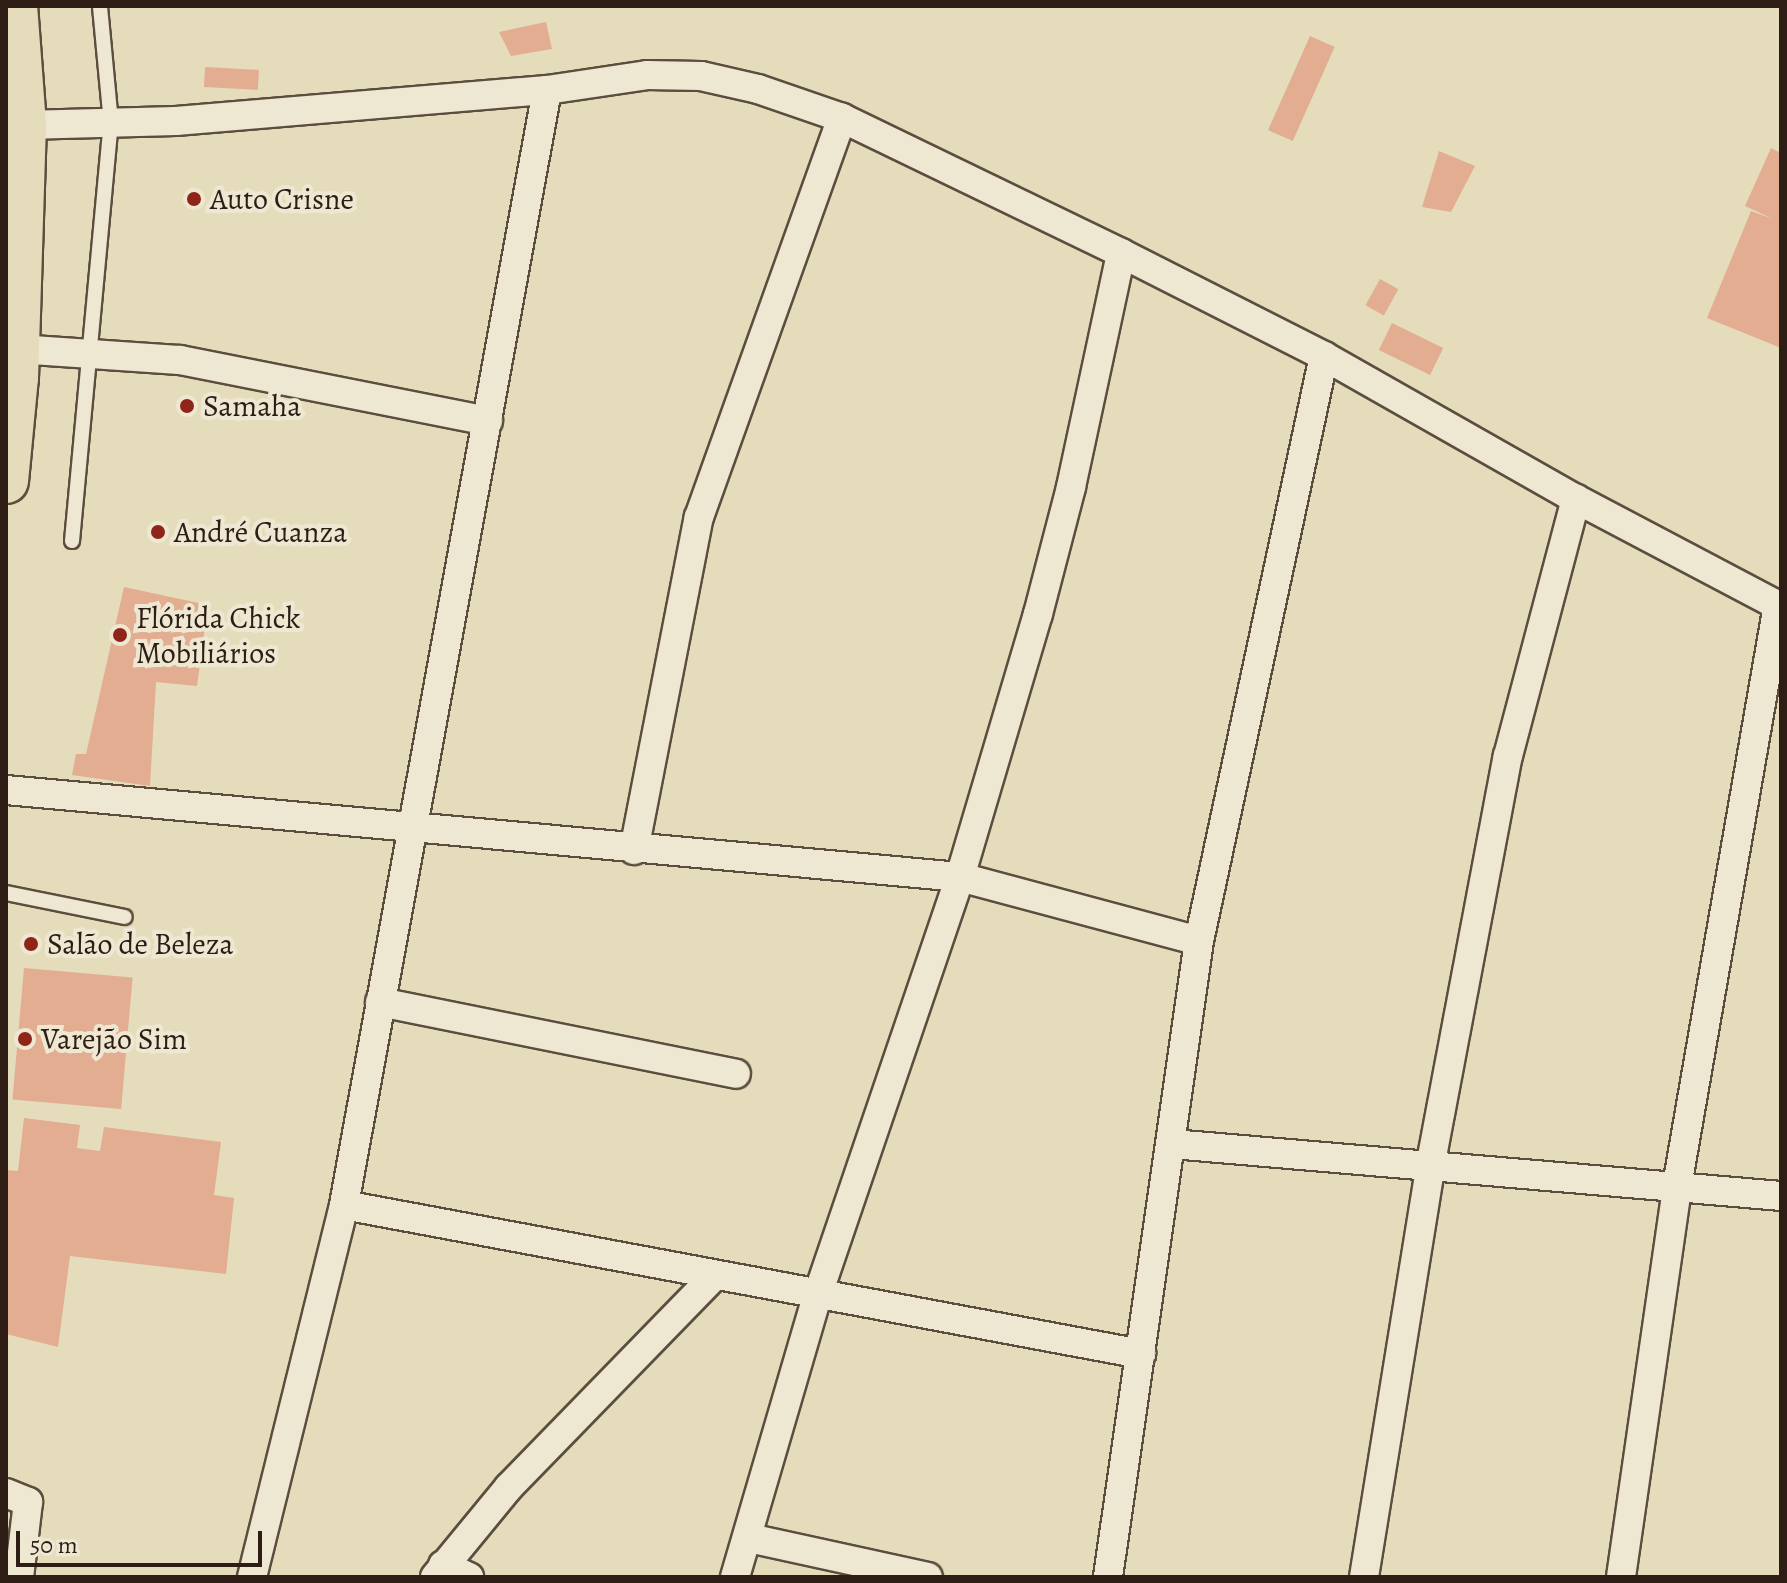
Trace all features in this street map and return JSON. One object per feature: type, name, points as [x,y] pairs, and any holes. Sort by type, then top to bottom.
[{"type":"highway","points":[[6,481],[17,349],[24,125],[15,6]]},
{"type":"street","points":[[24,125],[111,123],[547,90],[647,75],[701,76],[842,118],[1121,253],[1324,356],[1576,499],[1780,606],[1677,1186],[1621,1577]]},
{"type":"street","points":[[252,1577],[344,1205],[409,831],[488,421],[547,90]]},
{"type":"street","points":[[634,850],[699,517],[842,118]]},
{"type":"street","points":[[735,1577],[749,1538],[817,1297],[960,877],[1071,487],[1121,253]]},
{"type":"street","points":[[17,349],[180,360],[488,421]]},
{"type":"street","points":[[1108,1577],[1199,941],[1324,356]]},
{"type":"street","points":[[1364,1577],[1431,1162],[1508,756],[1576,499]]},
{"type":"street","points":[[6,790],[409,831],[960,877],[1199,941]]},
{"type":"street","points":[[380,1002],[736,1074]]},
{"type":"street","points":[[1172,1144],[1431,1162],[1781,1196]]},
{"type":"street","points":[[344,1205],[817,1297],[1141,1354]]},
{"type":"street","points":[[439,1571],[614,1374],[713,1277]]},
{"type":"street","points":[[6,1493],[28,1502],[19,1577]]},
{"type":"street","points":[[749,1538],[928,1577]]},
{"type":"street","points":[[439,1571],[469,1577]]},
{"type":"lane","points":[[72,541],[92,354],[111,123],[100,6]]},
{"type":"lane","points":[[6,893],[125,917]]},
{"type":"building","points":[[546,22],[552,49],[511,56],[499,32]]},
{"type":"building","points":[[1310,36],[1335,47],[1293,141],[1268,130]]},
{"type":"building","points":[[205,67],[259,70],[258,90],[204,87]]},
{"type":"building","points":[[1771,148],[1781,153],[1781,348],[1707,318],[1751,211],[1773,219],[1745,206]]},
{"type":"building","points":[[1439,151],[1475,166],[1451,212],[1422,207]]},
{"type":"building","points":[[1380,279],[1398,289],[1384,315],[1365,305]]},
{"type":"building","points":[[1392,323],[1443,348],[1430,375],[1379,350]]},
{"type":"building","points":[[124,587],[208,605],[197,686],[156,682],[150,786],[72,775],[76,754],[86,754]]},
{"type":"building","points":[[24,968],[133,977],[121,1109],[12,1099]]},
{"type":"building","points":[[24,1118],[80,1125],[77,1148],[100,1151],[104,1127],[221,1142],[214,1195],[234,1198],[226,1274],[70,1256],[58,1347],[6,1334],[6,1170],[18,1171]]},
{"type":"place","name":"Auto Crisne","points":[[194,199]]},
{"type":"place","name":"Samaha","points":[[187,406]]},
{"type":"place","name":"André Cuanza","points":[[158,532]]},
{"type":"place","name":"Flórida Chick Mobiliários","points":[[120,635]]},
{"type":"place","name":"Salão de Beleza","points":[[31,944]]},
{"type":"place","name":"Varejão Sim","points":[[25,1039]]}]
